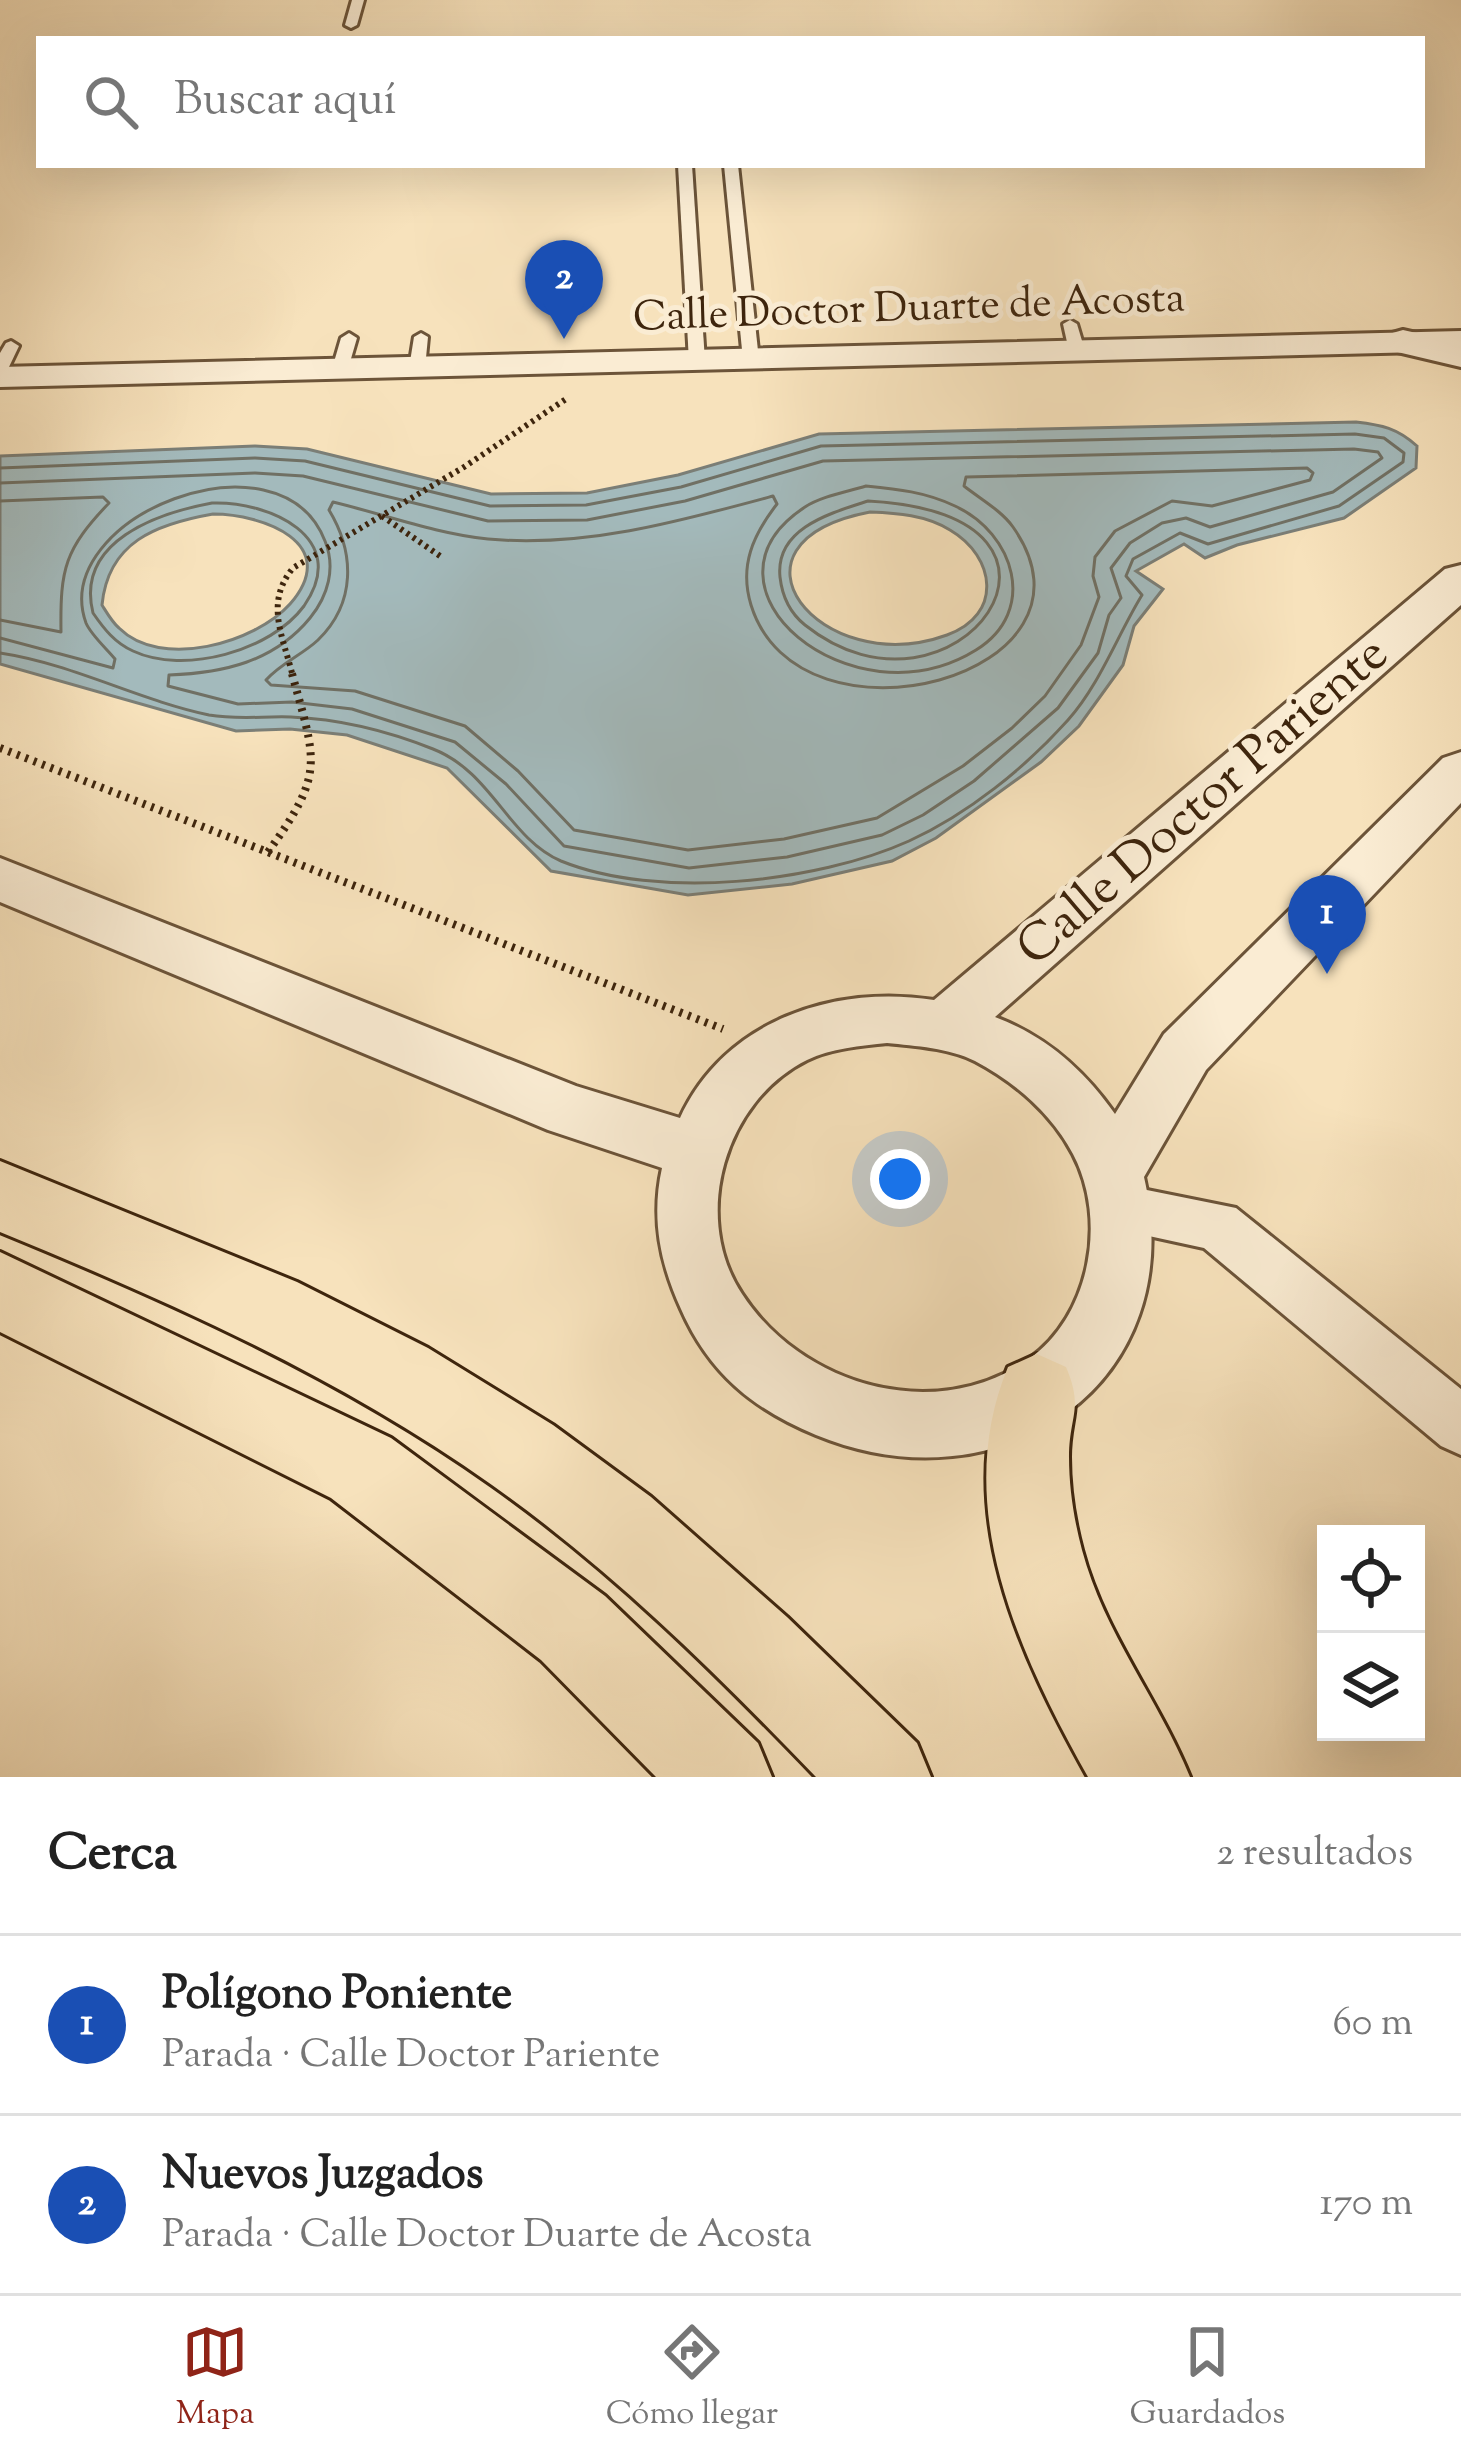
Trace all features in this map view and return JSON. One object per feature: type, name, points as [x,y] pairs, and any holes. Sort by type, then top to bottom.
[{"type":"highway","points":[[0,1196],[332,1338],[523,1455],[728,1619],[883,1777]]},
{"type":"highway","points":[[22,1300],[361,1468],[573,1628],[724,1777]]},
{"type":"highway","points":[[1037,1396],[1026,1456],[1038,1565],[1090,1696],[1142,1777]]},
{"type":"street","name":"Calle Doctor Duarte de Acosta","points":[[4,364],[419,352],[605,364],[751,360],[1073,338],[1461,340]]},
{"type":"street","points":[[1402,342],[1461,355]]},
{"type":"street","name":"Calle Doctor Pariente","points":[[946,1025],[1461,580]]},
{"type":"street","points":[[1118,1191],[1184,1052],[1461,771]]},
{"type":"street","points":[[0,880],[569,1111],[693,1150]]},
{"type":"street","points":[[887,1018],[946,1025],[1000,1045],[1048,1078],[1087,1121],[1118,1191],[1124,1262],[1109,1313],[1080,1360],[1037,1396],[965,1425],[884,1426],[806,1399],[742,1350],[700,1287],[684,1217],[693,1150],[712,1110],[740,1076],[775,1049],[828,1026],[887,1018]]},
{"type":"street","points":[[1118,1191],[1217,1226],[1461,1426]]},
{"type":"lane","points":[[351,25],[358,0]]},
{"type":"lane","points":[[685,168],[697,361]]},
{"type":"lane","points":[[731,168],[751,360]]},
{"type":"path","points":[[268,852],[306,800],[313,751],[274,605],[280,584],[293,568],[556,409],[605,364]]},
{"type":"path","points":[[382,516],[440,556]]},
{"type":"path","points":[[0,748],[775,1049]]},
{"type":"water","points":[[1356,422],[1389,428],[1417,446],[1416,468],[1344,518],[1237,545],[1205,558],[1184,544],[1136,571],[1163,589],[1134,626],[1123,665],[1079,726],[1041,762],[936,838],[892,861],[792,884],[688,895],[551,871],[447,768],[347,735],[290,729],[236,731],[0,664],[0,456],[255,446],[307,449],[491,494],[587,493],[678,475],[819,434]],"holes":[[[870,512],[931,521],[965,541],[977,555],[987,585],[978,614],[947,635],[901,644],[859,640],[824,624],[801,602],[790,577],[796,551],[822,528]],[[213,514],[253,519],[290,536],[307,564],[304,583],[274,618],[232,640],[182,649],[137,641],[119,628],[102,605],[114,566],[125,551],[154,531]]]},
{"type":"place","name":"Nuevos Juzgados","points":[[564,339]]},
{"type":"place","name":"Polígono Poniente","points":[[1327,974]]}]
